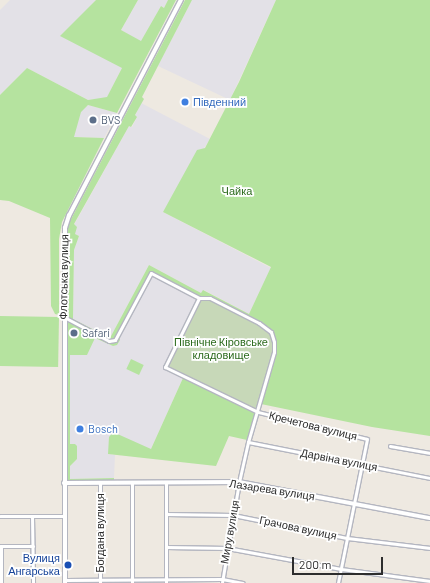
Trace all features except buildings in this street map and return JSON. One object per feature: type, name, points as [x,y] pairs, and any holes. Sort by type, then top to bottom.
[{"type":"street","name":"Флотська вулиця","points":[[65,581],[63,317],[64,237],[66,224],[181,0]]},
{"type":"street","points":[[63,317],[109,341],[115,340],[150,273],[199,298]]},
{"type":"street","name":"Миру вулиця","points":[[199,298],[210,298],[259,323],[271,332],[274,342],[274,352],[258,412],[248,442],[239,482],[222,583]]},
{"type":"street","name":"Кречетова вулиця","points":[[199,298],[165,367],[258,412],[368,439],[362,465]]},
{"type":"street","name":"Дарвіна вулиця","points":[[248,442],[430,478]]},
{"type":"street","points":[[390,446],[430,453]]},
{"type":"street","points":[[338,583],[362,465]]},
{"type":"street","name":"Лазарева вулиця","points":[[64,483],[239,482],[430,518]]},
{"type":"street","name":"Богдана вулиця","points":[[100,483],[100,581]]},
{"type":"street","points":[[132,483],[132,581]]},
{"type":"street","points":[[166,483],[166,581]]},
{"type":"street","name":"Грачова вулиця","points":[[166,514],[233,515],[347,538],[430,548]]},
{"type":"street","points":[[0,516],[64,516]]},
{"type":"street","points":[[32,516],[33,583]]},
{"type":"street","points":[[1,583],[0,546],[33,546]]},
{"type":"street","points":[[166,547],[227,548],[341,569],[430,581]]},
{"type":"street","points":[[65,581],[193,581],[222,579],[243,583]]},
{"type":"shaded area","points":[[10,0],[96,0],[91,5],[122,68],[107,98],[88,100],[27,68],[0,95],[0,10]]},
{"type":"shaded area","points":[[138,0],[168,0],[164,8],[161,6],[141,42],[121,30]]},
{"type":"shaded area","points":[[192,0],[276,0],[230,100],[158,66]]},
{"type":"shaded area","points":[[141,103],[210,139],[163,212],[271,268],[249,314],[204,290],[201,293],[149,265],[110,338],[73,319],[74,250],[79,236],[75,234],[74,225],[129,126],[132,127]]},
{"type":"shaded area","points":[[88,105],[117,113],[104,138],[73,137],[81,111]]},
{"type":"shaded area","points":[[151,275],[197,299],[163,368],[183,378],[151,449],[108,454],[115,455],[114,478],[70,479],[70,466],[77,459],[70,444],[70,355],[95,338],[113,346],[120,340],[119,335]]},
{"type":"green space","points":[[96,0],[138,0],[121,30],[141,41],[161,6],[164,8],[168,0],[176,0],[117,113],[88,105],[81,112],[74,137],[104,138],[62,222],[59,239],[59,315],[55,314],[51,306],[50,218],[9,201],[0,200],[0,95],[27,68],[88,100],[107,97],[122,68],[60,36]]},
{"type":"green space","name":"Чайка","points":[[185,0],[192,0],[142,97],[144,99],[135,115],[137,117],[131,127],[129,126],[74,224],[77,227],[75,234],[79,236],[74,250],[73,319],[110,338],[149,265],[201,293],[203,290],[249,314],[271,267],[163,212],[197,150],[205,148],[239,82],[276,0],[430,0],[430,436],[372,427],[261,404],[275,352],[276,341],[270,329],[211,296],[198,296],[197,299],[151,275],[119,335],[120,340],[117,345],[113,346],[95,338],[87,355],[70,355],[70,444],[75,444],[77,446],[77,459],[70,466],[70,479],[114,478],[114,481],[67,481],[68,225]]},
{"type":"green space","name":"Північне Кіровське кладовище","points":[[200,300],[210,300],[258,324],[270,333],[273,351],[257,410],[167,367]]},
{"type":"green space","points":[[0,316],[59,317],[58,367],[0,366]]},
{"type":"green space","points":[[131,359],[144,365],[139,375],[126,369]]},
{"type":"green space","points":[[183,378],[256,412],[247,440],[229,436],[216,466],[108,454],[109,437],[113,432],[151,449]]},
{"type":"place","name":"Південний","points":[[185,102]]},
{"type":"place","name":"BVS","points":[[93,120]]},
{"type":"place","name":"Safari","points":[[74,333]]},
{"type":"place","name":"Bosch","points":[[80,429]]},
{"type":"place","name":"Вулиця Ангарська","points":[[68,565]]}]
